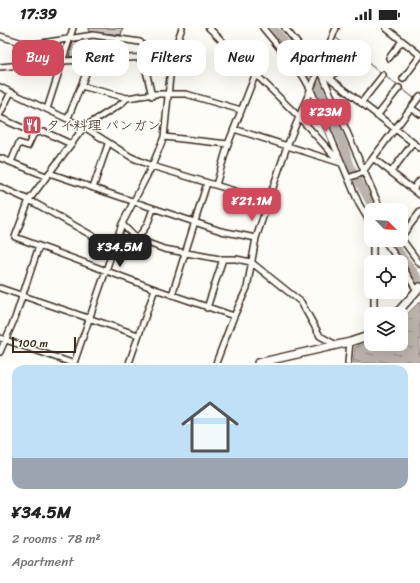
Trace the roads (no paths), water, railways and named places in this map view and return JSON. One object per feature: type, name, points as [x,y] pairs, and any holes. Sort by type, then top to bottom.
[{"type":"main road","points":[[402,307],[419,289]]},
{"type":"main road","points":[[258,363],[283,360],[364,337]]},
{"type":"street","points":[[64,58],[73,28]]},
{"type":"street","points":[[178,40],[182,28]]},
{"type":"street","points":[[209,28],[222,40]]},
{"type":"street","points":[[263,28],[303,76],[311,89],[340,162],[349,178],[359,204],[364,212]]},
{"type":"street","points":[[285,28],[294,40]]},
{"type":"street","points":[[331,40],[336,28]]},
{"type":"street","points":[[386,28],[420,56],[403,79]]},
{"type":"street","points":[[0,36],[29,45],[93,35],[137,42]]},
{"type":"street","points":[[389,58],[402,41]]},
{"type":"street","points":[[0,67],[12,66]]},
{"type":"street","points":[[47,109],[58,76]]},
{"type":"street","points":[[68,118],[85,76]]},
{"type":"street","points":[[147,76],[152,96]]},
{"type":"street","points":[[0,338],[73,363],[122,224],[132,202],[152,166],[164,137],[169,76]]},
{"type":"street","points":[[216,185],[228,144],[255,76]]},
{"type":"street","points":[[259,76],[340,162]]},
{"type":"street","points":[[216,363],[234,316],[247,288],[256,238],[287,146],[317,76]]},
{"type":"street","points":[[321,76],[362,171],[378,203]]},
{"type":"street","points":[[326,76],[420,148]]},
{"type":"street","points":[[361,103],[383,76]]},
{"type":"street","points":[[81,86],[127,98],[167,93],[186,94],[241,110]]},
{"type":"street","points":[[0,87],[68,118],[108,144],[131,157],[152,166],[268,201]]},
{"type":"street","points":[[377,116],[398,88]]},
{"type":"street","points":[[0,114],[11,92]]},
{"type":"street","points":[[349,178],[362,171],[420,96]]},
{"type":"street","points":[[127,98],[121,104],[84,127],[29,200],[15,237],[106,272],[207,308],[234,316]]},
{"type":"street","points":[[411,108],[420,114]]},
{"type":"street","points":[[0,118],[34,133],[45,132],[71,144]]},
{"type":"street","points":[[234,129],[340,162]]},
{"type":"street","points":[[11,162],[19,143],[28,146],[34,133]]},
{"type":"street","points":[[164,137],[196,139],[228,144]]},
{"type":"street","points":[[391,172],[413,143]]},
{"type":"street","points":[[92,188],[108,144]]},
{"type":"street","points":[[0,158],[195,223],[221,231],[256,238]]},
{"type":"street","points":[[373,158],[420,195]]},
{"type":"street","points":[[413,189],[420,180]]},
{"type":"street","points":[[172,295],[208,183]]},
{"type":"street","points":[[0,187],[29,200],[114,248]]},
{"type":"street","points":[[136,239],[147,225],[153,209]]},
{"type":"street","points":[[408,228],[420,212]]},
{"type":"street","points":[[122,224],[136,239],[164,249],[251,262],[301,302],[320,336],[336,344]]},
{"type":"street","points":[[0,352],[6,341],[39,246]]},
{"type":"street","points":[[408,247],[420,264]]},
{"type":"street","points":[[207,308],[223,259]]},
{"type":"street","points":[[408,274],[419,289]]},
{"type":"street","points":[[0,288],[138,335]]},
{"type":"street","points":[[129,363],[155,289]]},
{"type":"street","points":[[348,363],[350,342]]},
{"type":"water","points":[[420,301],[420,363],[353,363],[355,347],[364,344],[364,351],[408,351],[408,313]]},
{"type":"waterway","points":[[274,28],[318,86],[344,146],[351,167],[370,203]]},
{"type":"waterway","points":[[335,37],[382,74]]},
{"type":"waterway","points":[[385,76],[414,98]]},
{"type":"waterway","points":[[395,247],[420,280]]},
{"type":"place","name":"タイ料理 パンガン","points":[[32,125]]}]
